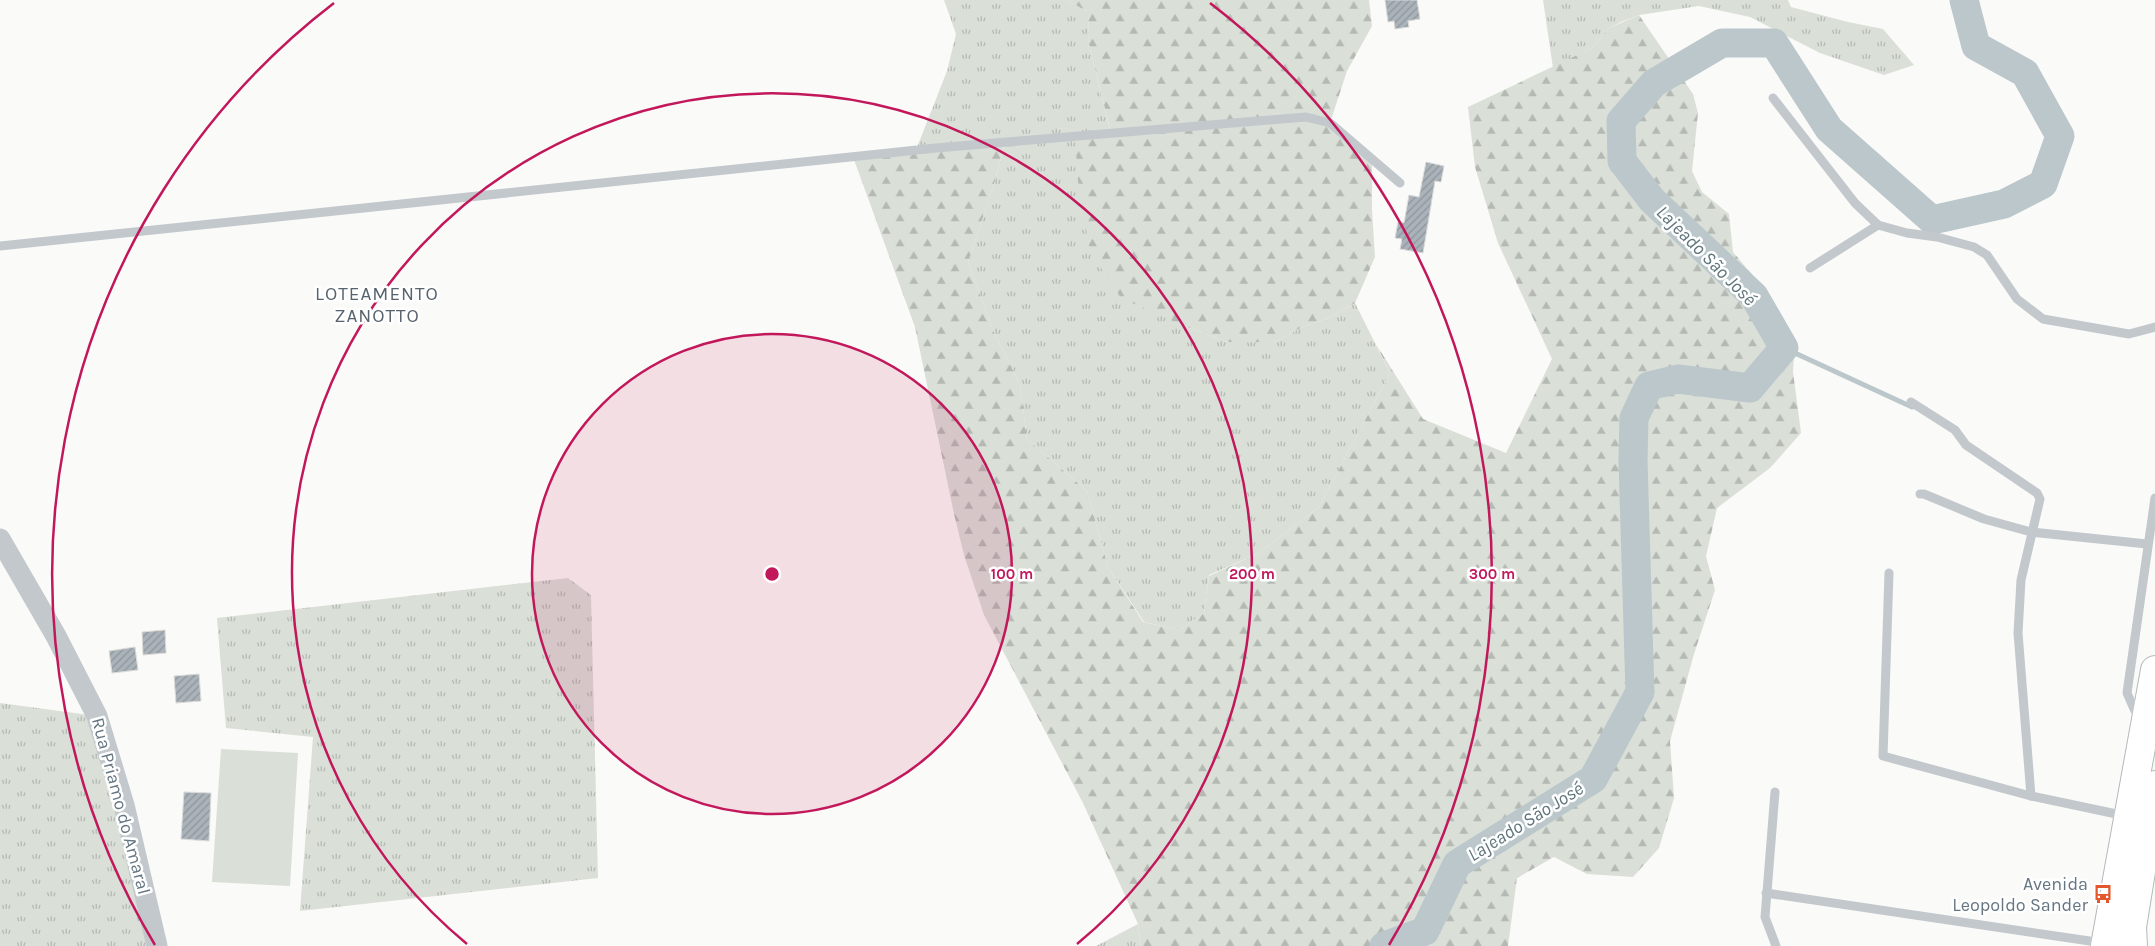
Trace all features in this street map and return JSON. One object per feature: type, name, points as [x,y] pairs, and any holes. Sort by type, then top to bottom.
[{"type":"highway","points":[[2105,945],[2115,899],[2155,670]]},
{"type":"highway","points":[[2133,946],[2132,927],[2155,785]]},
{"type":"street","name":"Rua Priamo do Amaral","points":[[0,539],[56,636],[97,716],[124,805],[157,946]]},
{"type":"lane","points":[[1773,98],[1855,203],[1878,224],[1907,233],[1937,237],[1974,247],[1987,256],[2017,299],[2043,319],[2129,334],[2155,327]]},
{"type":"lane","points":[[0,246],[936,148],[1306,118],[1330,124],[1400,183]]},
{"type":"lane","points":[[1810,268],[1878,224]]},
{"type":"lane","points":[[1911,402],[1955,430],[1966,445],[2037,493],[2040,499],[2021,580],[2018,633],[2031,796]]},
{"type":"lane","points":[[1920,494],[1984,519],[2031,532],[2147,544]]},
{"type":"lane","points":[[2146,716],[2135,711],[2127,694],[2155,498]]},
{"type":"lane","points":[[1889,573],[1883,756],[2031,796],[2128,817]]},
{"type":"lane","points":[[1775,792],[1765,917],[1776,946]]},
{"type":"lane","points":[[1766,893],[2105,945]]},
{"type":"green space","points":[[944,0],[1067,0],[1088,12],[1089,44],[1111,134],[1184,326],[1227,342],[1274,342],[1307,325],[1329,318],[1355,303],[1390,373],[1319,507],[1259,553],[1209,575],[1204,613],[1179,630],[1144,622],[1108,567],[1087,491],[1027,439],[1020,384],[995,335],[968,262],[994,184],[1005,143],[916,150],[947,71],[956,34]]},
{"type":"green space","points":[[1067,0],[1369,0],[1372,26],[1347,71],[1330,123],[1372,160],[1372,210],[1375,257],[1355,303],[1329,318],[1307,325],[1274,342],[1227,342],[1184,326],[1121,298],[1090,252],[1078,181],[1075,137],[1111,133],[1089,44],[1088,12]]},
{"type":"green space","points":[[1543,0],[1788,0],[1791,7],[1883,29],[1914,65],[1884,75],[1820,53],[1750,17],[1699,6],[1639,15],[1621,22],[1609,28],[1592,48],[1553,68]]},
{"type":"green space","points":[[1639,15],[1693,94],[1698,113],[1692,171],[1702,192],[1729,214],[1733,252],[1767,292],[1795,339],[1793,372],[1801,433],[1770,468],[1717,508],[1706,556],[1715,590],[1694,654],[1670,741],[1674,798],[1659,848],[1633,877],[1587,874],[1554,857],[1517,878],[1508,946],[1141,946],[1138,924],[1083,803],[984,615],[964,555],[954,514],[915,327],[853,157],[1005,142],[994,184],[968,262],[995,335],[1020,384],[1027,439],[1087,491],[1108,567],[1143,622],[1179,630],[1204,613],[1209,576],[1259,553],[1319,507],[1390,373],[1376,344],[1423,419],[1506,453],[1552,359],[1498,243],[1475,167],[1468,107],[1592,48],[1609,28]]},
{"type":"green space","points":[[568,578],[591,595],[598,878],[300,911],[313,737],[226,728],[217,618]]},
{"type":"green space","points":[[0,703],[97,716],[157,946],[0,946]]},
{"type":"green space","points":[[221,749],[298,753],[290,886],[212,882]]},
{"type":"green space","points":[[1138,924],[1141,946],[1096,946]]},
{"type":"building","points":[[1385,0],[1417,0],[1420,19],[1408,21],[1409,27],[1395,29],[1394,21],[1388,22]]},
{"type":"building","points":[[1426,162],[1444,166],[1441,182],[1435,181],[1423,253],[1400,249],[1402,239],[1395,238],[1398,222],[1404,223],[1409,195],[1419,197]]},
{"type":"building","points":[[165,630],[166,653],[143,655],[142,632]]},
{"type":"building","points":[[135,647],[138,670],[112,673],[109,651]]},
{"type":"building","points":[[199,674],[201,701],[176,703],[174,676]]},
{"type":"building","points":[[184,792],[211,793],[209,841],[181,839]]},
{"type":"waterway","name":"Lajeado São José","points":[[1384,946],[1425,931],[1457,864],[1593,779],[1640,692],[1633,461],[1634,418],[1649,386],[1678,379],[1750,388],[1784,348],[1754,296],[1652,200],[1622,161],[1621,121],[1654,83],[1722,43],[1774,43],[1829,129],[1932,220],[2004,204],[2043,184],[2060,136],[2025,73],[1976,46],[1964,0]]},
{"type":"waterway","points":[[1784,348],[1912,407]]},
{"type":"place","name":"Avenida Leopoldo Sander","points":[[2103,894]]},
{"type":"district","name":"LOTEAMENTO ZANOTTO","points":[[377,304]]}]
